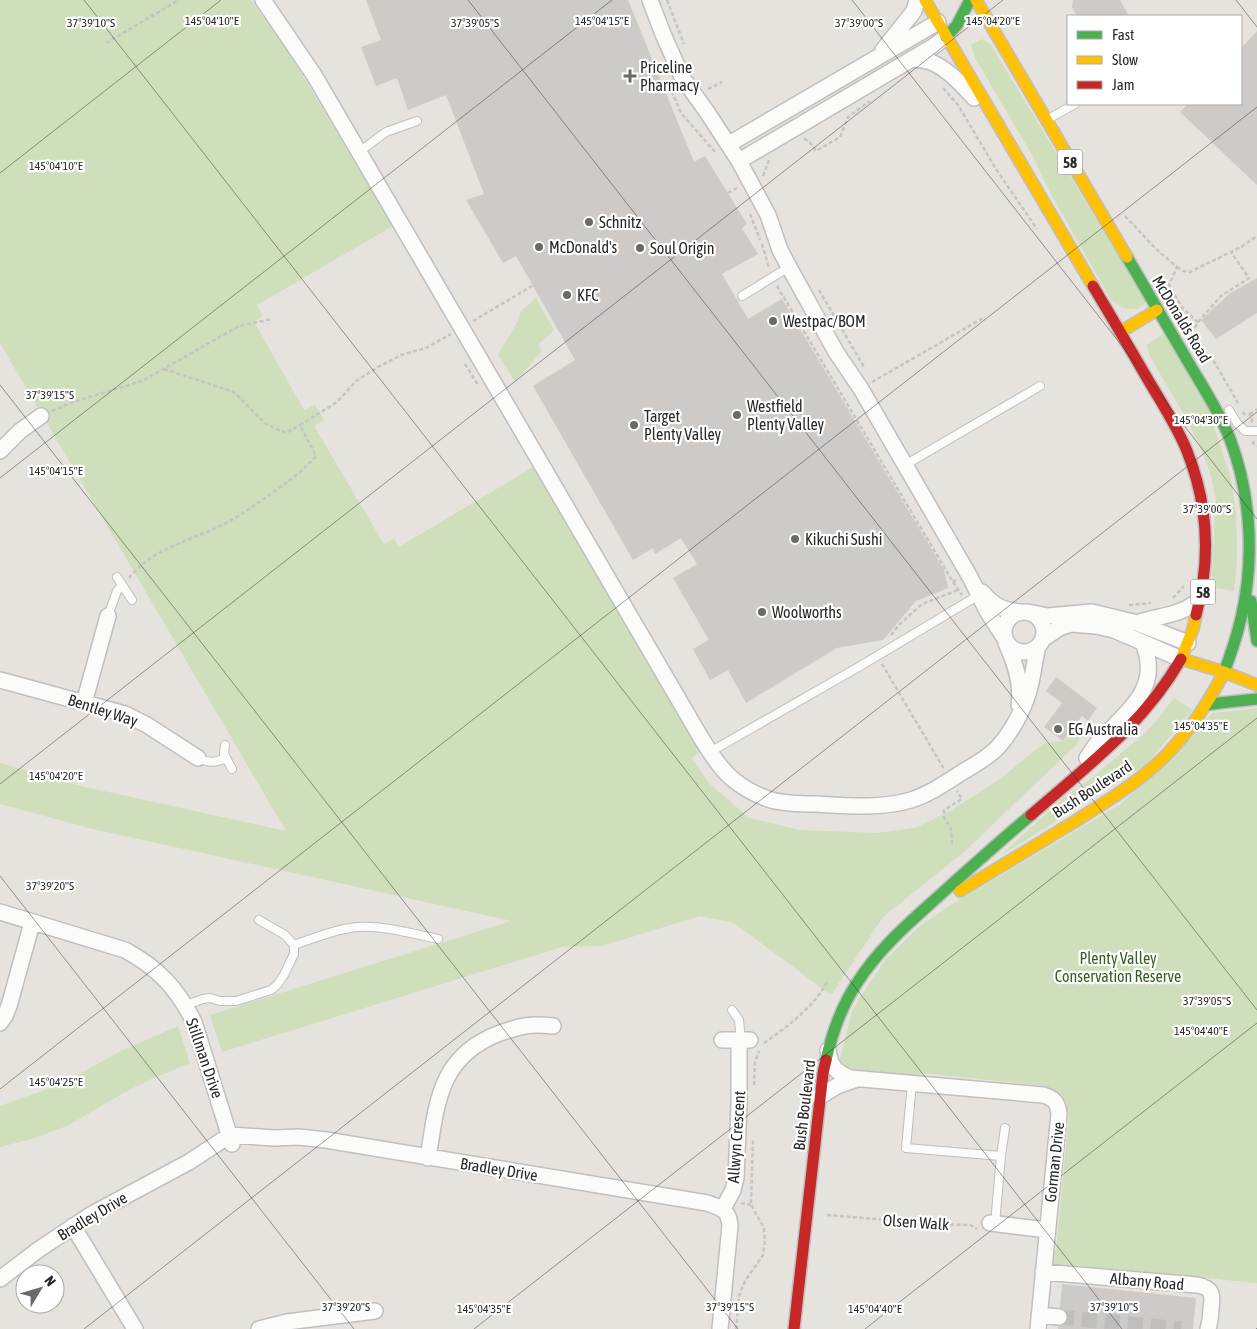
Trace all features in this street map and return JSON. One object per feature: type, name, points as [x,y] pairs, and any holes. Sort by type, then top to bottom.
[{"type":"main road","name":"58","points":[[925,0],[1182,437],[1190,457],[1202,496],[1206,519],[1206,568],[1192,645],[1181,659]]},
{"type":"main road","points":[[938,22],[968,0]]},
{"type":"main road","points":[[946,37],[957,25],[968,0]]},
{"type":"main road","name":"McDonalds Road","points":[[976,0],[1212,402],[1232,443],[1249,512],[1250,549],[1249,584],[1244,614],[1236,644],[1226,656]]},
{"type":"main road","points":[[1120,332],[1157,310]]},
{"type":"main road","name":"58","points":[[1249,584],[1257,641]]},
{"type":"main road","name":"58","points":[[1224,672],[1226,656]]},
{"type":"main road","points":[[1226,656],[1243,662]]},
{"type":"main road","points":[[1181,659],[1224,672],[1257,685]]},
{"type":"main road","name":"Bush Boulevard","points":[[794,1329],[819,1097],[828,1049],[841,1011],[849,995],[864,972],[900,931],[1119,738],[1140,717],[1171,677],[1181,659]]},
{"type":"main road","name":"Bush Boulevard","points":[[919,915],[1118,794],[1157,764],[1206,706],[1224,672]]},
{"type":"main road","points":[[1206,706],[1224,701],[1257,699]]},
{"type":"street","points":[[264,0],[314,75],[710,752],[726,773],[735,781],[757,794],[780,802],[840,806],[891,805],[922,796],[951,780],[993,752],[1004,740],[1028,695],[1041,643],[1044,631],[1041,622],[1036,616],[1024,612],[1015,614],[1007,620],[1004,630],[1005,641],[1012,648],[1024,652],[1032,651],[1041,643],[1059,628],[1078,624],[1105,628],[1181,659]]},
{"type":"street","points":[[650,0],[682,77],[739,161],[765,209],[780,250],[836,352],[861,389],[969,575],[979,588],[994,604],[1001,608],[1048,616],[1092,612],[1137,623],[1192,645]]},
{"type":"street","points":[[878,58],[914,11],[917,0]]},
{"type":"street","points":[[729,144],[938,22]]},
{"type":"street","points":[[739,161],[934,46],[946,37]]},
{"type":"street","points":[[913,58],[928,61],[938,66],[958,81],[994,119]]},
{"type":"street","points":[[0,451],[20,431],[41,416]]},
{"type":"street","points":[[969,575],[972,599],[987,611],[1005,641],[1016,669],[1020,702],[1013,726]]},
{"type":"street","points":[[1137,623],[1184,611],[1202,595]]},
{"type":"street","points":[[84,703],[108,616]]},
{"type":"street","points":[[1071,779],[1102,738],[1131,709],[1142,694],[1148,670],[1147,655],[1143,643]]},
{"type":"street","name":"Bentley Way","points":[[0,680],[125,714],[198,758]]},
{"type":"street","name":"Stillman Drive","points":[[0,912],[32,923],[112,945],[132,954],[155,969],[167,980],[186,1005],[194,1022],[231,1140]]},
{"type":"street","points":[[0,1023],[7,1011],[32,923]]},
{"type":"street","points":[[428,1158],[439,1096],[449,1074],[469,1050],[482,1041],[526,1025],[553,1026]]},
{"type":"street","points":[[722,1040],[743,1040]]},
{"type":"street","name":"Allwyn Crescent","points":[[723,1209],[733,1190],[736,1178],[743,1040]]},
{"type":"street","points":[[828,1049],[829,1060],[839,1073],[851,1078],[861,1079]]},
{"type":"street","points":[[819,1097],[836,1086],[861,1079]]},
{"type":"street","name":"Gorman Drive","points":[[861,1079],[1043,1095],[1053,1099],[1058,1105],[1059,1114],[1038,1322]]},
{"type":"street","name":"Bradley Drive","points":[[0,1278],[92,1214],[231,1140],[251,1145],[274,1138],[299,1137],[326,1140],[707,1203],[723,1209]]},
{"type":"street","points":[[720,1329],[730,1226],[727,1213],[723,1209]]},
{"type":"street","points":[[993,1223],[1047,1230]]},
{"type":"street","points":[[73,1226],[135,1329]]},
{"type":"street","name":"Albany Road","points":[[1043,1272],[1205,1287],[1210,1292],[1212,1300],[1208,1329]]},
{"type":"street","points":[[259,1329],[286,1322],[375,1310]]},
{"type":"street","points":[[1038,1322],[1059,1317]]},
{"type":"lane","points":[[1046,120],[1073,105]]},
{"type":"lane","points":[[359,152],[386,132],[418,121]]},
{"type":"lane","points":[[742,296],[789,267]]},
{"type":"lane","points":[[1188,362],[1207,379]]},
{"type":"lane","points":[[905,465],[1040,386]]},
{"type":"lane","points":[[1222,400],[1245,432],[1255,431]]},
{"type":"lane","points":[[117,577],[132,600]]},
{"type":"lane","points":[[108,616],[113,600],[122,585]]},
{"type":"lane","points":[[710,752],[972,599]]},
{"type":"lane","points":[[224,745],[226,758],[232,769]]},
{"type":"lane","points":[[198,758],[209,762],[219,762],[226,758]]},
{"type":"lane","points":[[186,1005],[203,998],[236,1001],[270,990],[277,985],[294,954],[294,945],[285,935],[259,920]]},
{"type":"lane","points":[[294,945],[345,928],[359,926],[438,939]]},
{"type":"lane","points":[[732,1010],[739,1020],[743,1040]]},
{"type":"lane","points":[[912,1083],[906,1148],[1002,1156]]},
{"type":"lane","points":[[993,1223],[1004,1128]]},
{"type":"path","points":[[106,43],[179,0]]},
{"type":"path","points":[[705,91],[722,82]]},
{"type":"path","points":[[939,84],[958,105],[996,169],[1038,232]]},
{"type":"path","points":[[728,193],[740,187]]},
{"type":"path","points":[[1125,216],[1156,249],[1183,271],[1190,272],[1231,252],[1257,236]]},
{"type":"path","points":[[761,241],[772,278],[843,400],[958,590],[972,599]]},
{"type":"path","points":[[1196,339],[1192,333],[1198,322],[1221,296],[1249,278],[1231,252]]},
{"type":"path","points":[[1177,267],[1169,286],[1183,309],[1198,322]]},
{"type":"path","points":[[164,368],[234,392],[266,424],[286,433],[337,402],[356,382],[378,367],[401,355],[426,348],[532,286]]},
{"type":"path","points":[[843,400],[985,317]]},
{"type":"path","points":[[41,416],[73,402],[142,381],[239,326],[272,319]]},
{"type":"path","points":[[1203,351],[1212,358],[1244,414],[1250,414],[1257,409]]},
{"type":"path","points":[[1250,414],[1255,431],[1253,444],[1257,446]]},
{"type":"path","points":[[122,585],[146,560],[169,547],[212,530],[240,516],[305,469],[316,456],[300,425]]},
{"type":"path","points":[[953,582],[969,575]]},
{"type":"path","points":[[1172,600],[1187,580]]},
{"type":"path","points":[[890,636],[922,604],[958,590]]},
{"type":"path","points":[[1121,605],[1143,605],[1155,602]]},
{"type":"path","points":[[878,655],[962,799],[944,810],[944,817],[951,829],[952,844]]},
{"type":"path","points":[[754,1090],[755,1062],[762,1044],[786,1028],[802,1013],[821,993],[827,982]]},
{"type":"path","points":[[736,1329],[739,1296],[745,1280],[763,1255],[765,1241],[764,1228],[751,1204],[753,1138]]},
{"type":"path","name":"Olsen Walk","points":[[828,1215],[970,1225],[983,1231],[995,1233],[993,1223]]},
{"type":"green space","points":[[0,0],[251,0],[289,53],[393,226],[257,305],[263,316],[254,322],[304,410],[315,405],[324,420],[314,426],[384,544],[394,539],[399,547],[535,466],[702,751],[691,758],[710,784],[749,818],[800,830],[876,833],[915,828],[950,811],[1000,779],[1044,743],[1063,741],[1084,727],[1077,744],[965,851],[883,917],[831,995],[734,923],[700,916],[602,946],[562,947],[222,1052],[210,1015],[512,921],[93,829],[0,804],[0,763],[81,786],[286,831],[0,343]]},
{"type":"green space","points":[[982,39],[991,45],[1146,302],[1138,309],[1126,309],[1111,300],[1051,194],[1030,151],[975,58],[971,45]]},
{"type":"green space","points":[[536,298],[554,330],[538,345],[542,351],[515,382],[498,355],[518,321],[521,311]]},
{"type":"green space","points":[[1164,333],[1208,408],[1231,479],[1236,512],[1237,539],[1234,591],[1211,587],[1216,500],[1210,473],[1194,433],[1148,351],[1147,345]]},
{"type":"green space","points":[[1174,698],[1193,710],[1145,765],[1000,856],[1062,799],[1093,777],[1143,735]]},
{"type":"green space","name":"Plenty Valley Conservation Reserve","points":[[1257,708],[1257,1283],[1068,1265],[1067,1270],[1059,1268],[1052,1263],[1051,1251],[1056,1251],[1069,1114],[1045,1086],[923,1073],[917,1078],[845,1068],[840,1059],[852,1012],[886,959],[921,925],[946,908],[1121,804],[1213,713]]},
{"type":"green space","points":[[178,1026],[190,1063],[125,1092],[69,1125],[35,1138],[0,1147],[0,1106],[61,1084],[121,1051]]},
{"type":"building","name":"Westfield Plenty Valley","points":[[366,0],[628,0],[694,162],[705,156],[747,224],[742,228],[758,254],[722,274],[748,319],[782,299],[944,570],[948,588],[916,601],[883,640],[837,648],[746,703],[728,670],[710,680],[693,649],[709,640],[673,578],[697,564],[681,538],[655,554],[653,548],[633,560],[533,386],[575,360],[516,256],[503,263],[466,200],[484,194],[446,95],[408,110],[397,78],[376,86],[361,47],[381,40]]},
{"type":"building","points":[[1073,0],[1120,0],[1128,15],[1076,15],[1072,7]]},
{"type":"building","points":[[1257,31],[1257,185],[1180,112],[1187,105],[1242,105],[1242,47]]},
{"type":"building","points":[[1257,278],[1257,313],[1216,339],[1201,320],[1229,294]]},
{"type":"building","points":[[1056,677],[1097,708],[1088,721],[1082,716],[1063,741],[1044,727],[1062,703],[1046,691]]},
{"type":"building","points":[[1062,1284],[1196,1298],[1193,1329],[1058,1329],[1058,1326],[1066,1323],[1068,1317],[1065,1310],[1060,1308]]},
{"type":"tunnel","points":[[1059,1317],[1181,1329]]},
{"type":"traffic: fast","points":[[946,37],[957,25],[970,0]]},
{"type":"traffic: fast","points":[[1127,257],[1222,420],[1243,482],[1249,527],[1248,573],[1239,625],[1224,672]]},
{"type":"traffic: fast","points":[[1251,601],[1257,641]]},
{"type":"traffic: fast","points":[[1206,705],[1257,699]]},
{"type":"traffic: fast","points":[[826,1060],[834,1030],[846,1001],[875,958],[917,915],[1031,815]]},
{"type":"traffic: slow","points":[[925,0],[1093,286]]},
{"type":"traffic: slow","points":[[976,0],[1127,257]]},
{"type":"traffic: slow","points":[[1120,332],[1157,310]]},
{"type":"traffic: slow","points":[[1196,615],[1193,629],[1181,659],[1224,672],[1257,685]]},
{"type":"traffic: slow","points":[[960,891],[1074,822],[1147,773],[1168,753],[1192,725],[1224,672]]},
{"type":"traffic: jam","points":[[1093,286],[1174,423],[1194,471],[1203,512],[1205,532],[1204,574],[1196,615]]},
{"type":"traffic: jam","points":[[1031,815],[1132,724],[1150,704],[1181,659]]},
{"type":"traffic: jam","points":[[794,1329],[826,1060]]},
{"type":"place","name":"Priceline Pharmacy","points":[[630,76]]},
{"type":"place","name":"Schnitz","points":[[589,222]]},
{"type":"place","name":"McDonald's","points":[[539,247]]},
{"type":"place","name":"Soul Origin","points":[[640,248]]},
{"type":"place","name":"KFC","points":[[567,295]]},
{"type":"place","name":"Westpac/BOM","points":[[773,321]]},
{"type":"place","name":"Westfield Plenty Valley","points":[[737,415]]},
{"type":"place","name":"Target Plenty Valley","points":[[634,425]]},
{"type":"place","name":"Kikuchi Sushi","points":[[795,539]]},
{"type":"place","name":"Woolworths","points":[[762,612]]},
{"type":"place","name":"EG Australia","points":[[1058,729]]}]
